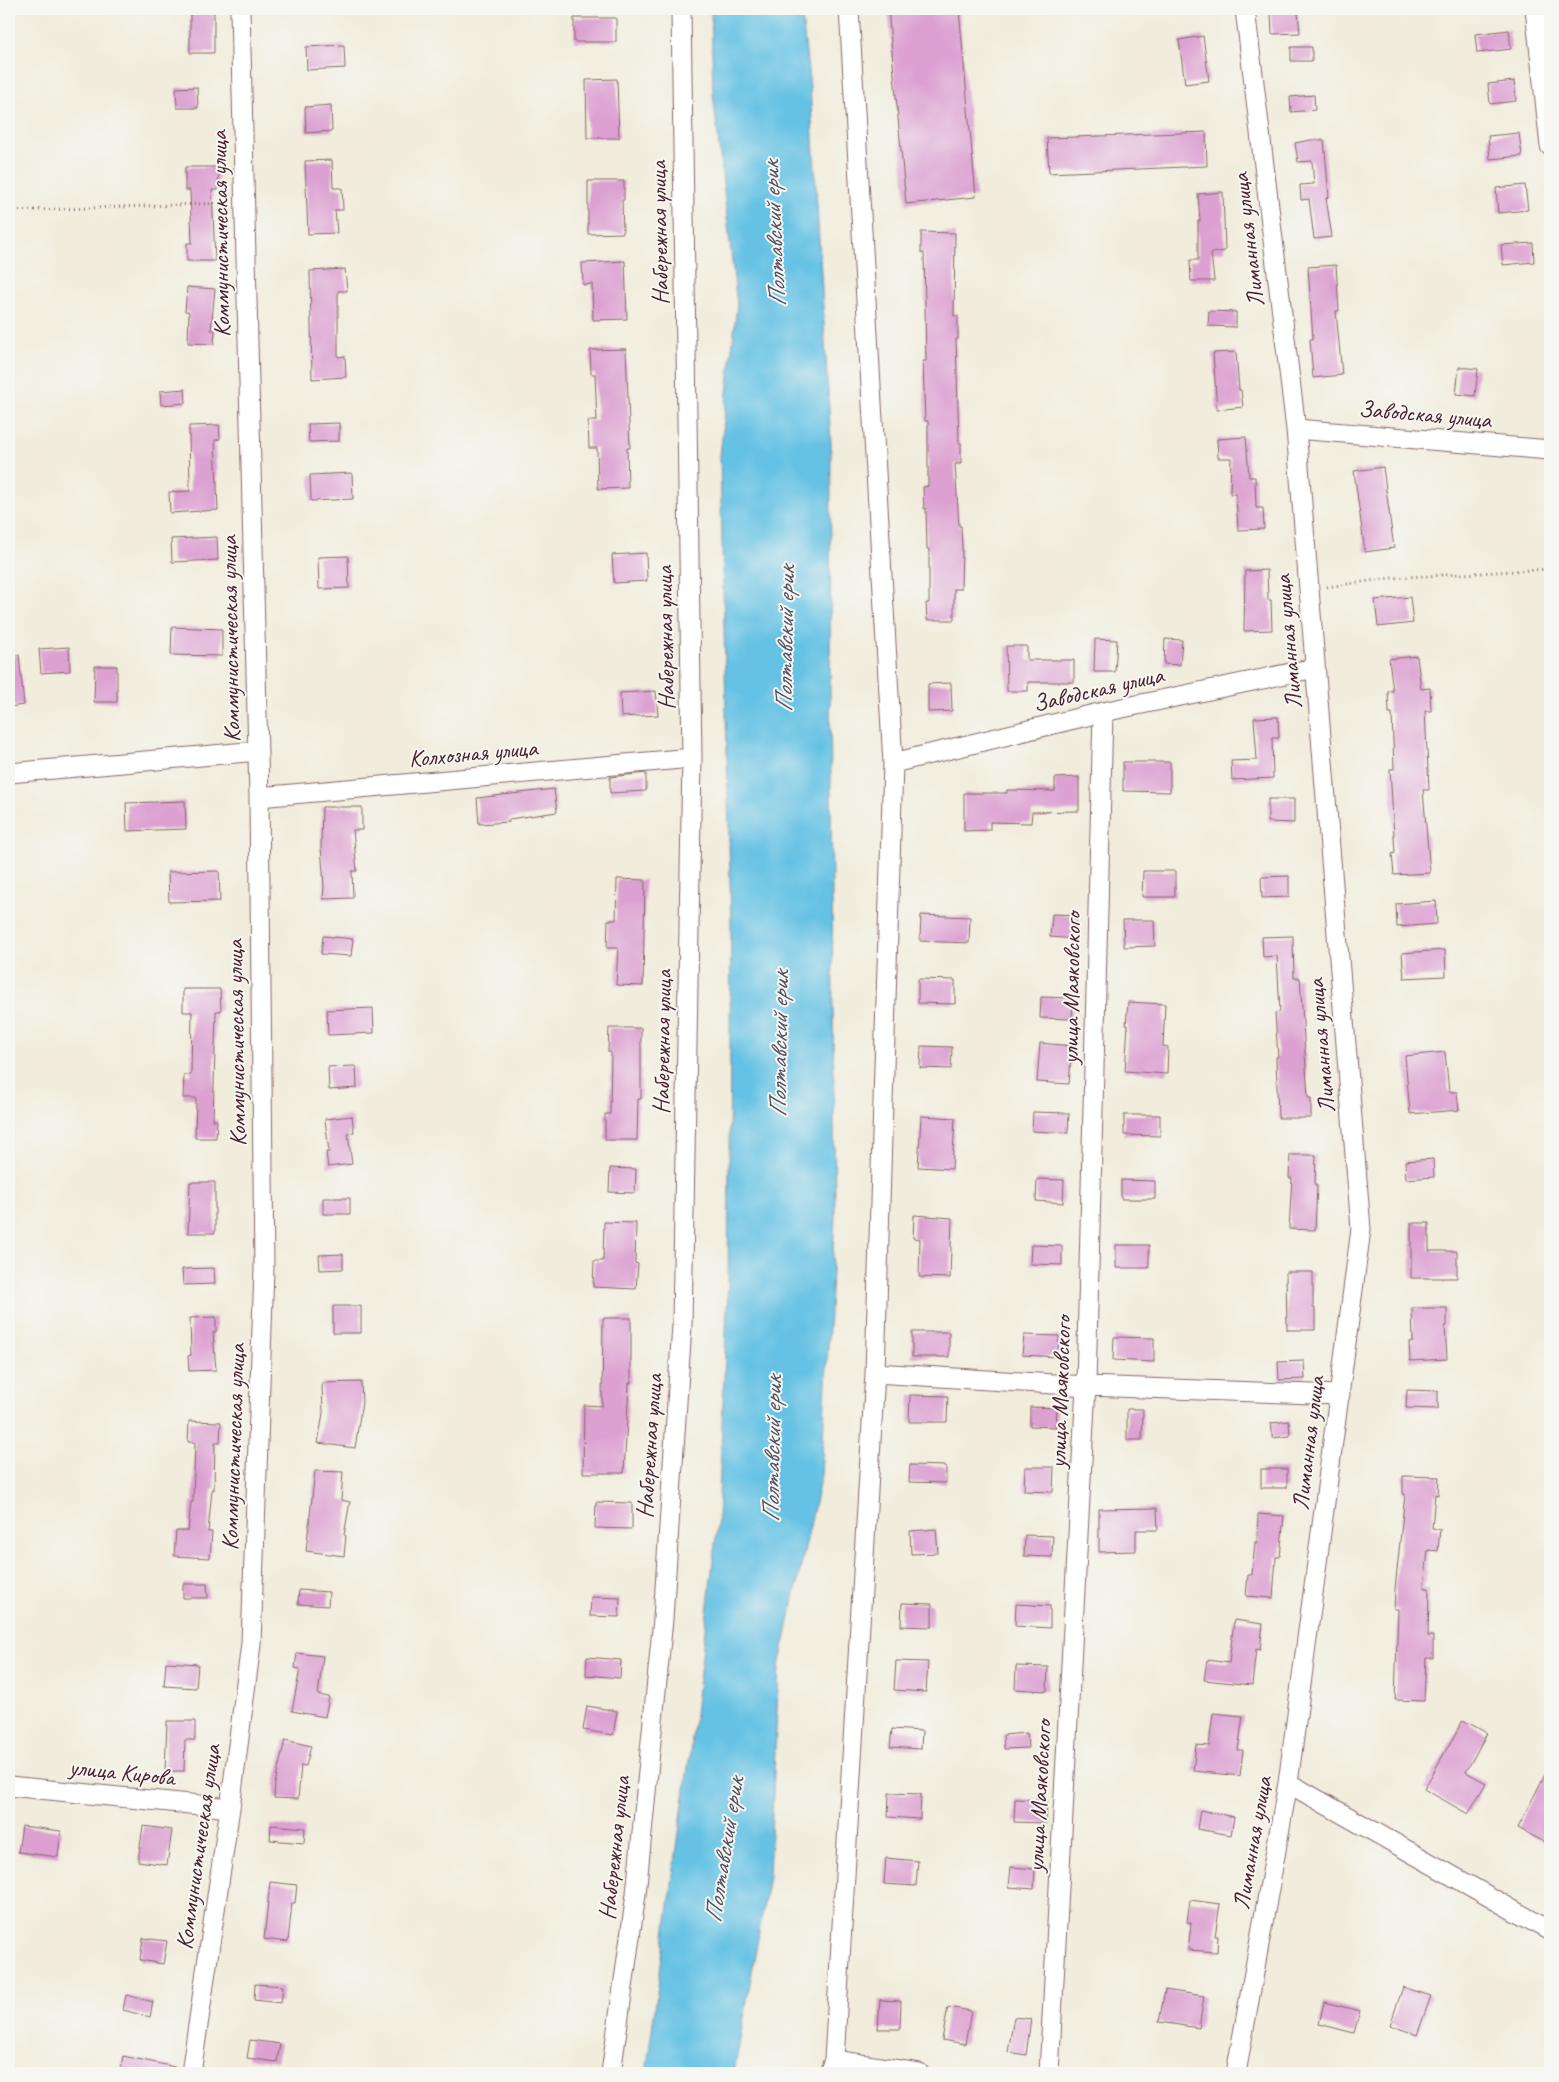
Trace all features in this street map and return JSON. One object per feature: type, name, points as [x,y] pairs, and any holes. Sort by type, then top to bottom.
[{"type":"street","name":"Коммунистическая улица","points":[[191,2073],[230,1808],[251,1644],[264,1269],[259,798],[240,9]]},
{"type":"street","name":"Набережная улица","points":[[611,2073],[636,1894],[662,1629],[682,1325],[692,758],[681,9]]},
{"type":"street","points":[[849,9],[893,763],[874,1373],[832,2066],[919,2073]]},
{"type":"street","name":"Лиманная улица","points":[[1236,2073],[1288,1783],[1361,1229],[1296,429],[1245,9]]},
{"type":"street","points":[[1535,9],[1550,146]]},
{"type":"street","name":"Заводская улица","points":[[1296,429],[1550,450]]},
{"type":"street","name":"Заводская улица","points":[[893,763],[1104,712],[1315,668]]},
{"type":"street","name":"улица Маяковского","points":[[1049,2073],[1086,1386],[1104,712]]},
{"type":"street","points":[[9,773],[258,751]]},
{"type":"street","name":"Колхозная улица","points":[[259,798],[692,758]]},
{"type":"street","points":[[874,1373],[1086,1386],[1340,1395]]},
{"type":"street","points":[[1288,1783],[1550,1931]]},
{"type":"street","name":"улица Кирова","points":[[9,1786],[230,1808]]},
{"type":"path","points":[[9,211],[244,202]]},
{"type":"path","points":[[1309,590],[1390,578],[1550,569]]},
{"type":"water","name":"Полтавский ерик","points":[[711,9],[801,9],[810,87],[831,444],[830,688],[835,1216],[821,1475],[779,1667],[769,1876],[734,2073],[646,2073],[693,1731],[718,1519],[728,1286],[731,923],[720,456],[737,305],[713,93]]},
{"type":"building","points":[[190,9],[214,9],[214,53],[190,53]]},
{"type":"building","points":[[888,9],[959,9],[976,197],[906,204]]},
{"type":"building","points":[[1298,12],[1300,33],[1272,34],[1271,13]]},
{"type":"building","points":[[574,18],[616,18],[616,42],[574,42]]},
{"type":"building","points":[[1509,30],[1511,49],[1477,53],[1475,34]]},
{"type":"building","points":[[1203,36],[1209,81],[1185,84],[1179,40]]},
{"type":"building","points":[[344,45],[345,68],[307,70],[306,47]]},
{"type":"building","points":[[1291,47],[1312,47],[1312,61],[1291,61]]},
{"type":"building","points":[[617,79],[619,138],[587,138],[586,80]]},
{"type":"building","points":[[1514,81],[1516,101],[1490,104],[1488,84]]},
{"type":"building","points":[[197,87],[198,108],[177,108],[176,88]]},
{"type":"building","points":[[1314,95],[1315,110],[1291,112],[1290,97]]},
{"type":"building","points":[[331,105],[332,131],[306,133],[305,107]]},
{"type":"building","points":[[1206,132],[1207,166],[1049,173],[1047,138]]},
{"type":"building","points":[[1519,133],[1522,156],[1490,159],[1488,136]]},
{"type":"building","points":[[1324,140],[1329,197],[1326,198],[1332,237],[1314,239],[1309,199],[1301,200],[1300,185],[1314,184],[1312,161],[1298,162],[1295,143]]},
{"type":"building","points":[[332,160],[333,188],[342,188],[343,210],[335,210],[337,233],[308,234],[305,161]]},
{"type":"building","points":[[185,167],[219,167],[218,190],[212,190],[215,261],[187,261],[187,243],[192,243],[190,190],[185,190]]},
{"type":"building","points":[[588,181],[624,181],[624,200],[622,200],[623,233],[588,234]]},
{"type":"building","points":[[1525,185],[1528,210],[1498,213],[1496,188]]},
{"type":"building","points":[[1223,192],[1225,251],[1211,253],[1214,281],[1191,281],[1190,260],[1198,260],[1198,221],[1200,221],[1198,194]]},
{"type":"building","points":[[921,232],[955,233],[954,316],[958,316],[958,339],[956,339],[961,464],[955,464],[962,548],[961,589],[954,589],[954,620],[927,620],[926,603],[929,603],[929,549],[927,549],[926,508],[924,509],[923,487],[928,486],[928,421],[925,421],[923,361],[926,361],[924,253],[921,253]]},
{"type":"building","points":[[1533,243],[1534,262],[1503,265],[1501,245]]},
{"type":"building","points":[[625,261],[627,319],[593,320],[592,284],[583,285],[582,263]]},
{"type":"building","points":[[1336,265],[1339,311],[1336,311],[1342,375],[1313,378],[1310,339],[1313,339],[1308,267]]},
{"type":"building","points":[[345,269],[347,291],[338,291],[338,357],[345,356],[346,377],[312,379],[310,271]]},
{"type":"building","points":[[187,287],[215,289],[211,330],[215,330],[214,344],[188,343],[189,312],[185,311]]},
{"type":"building","points":[[1209,311],[1236,312],[1236,327],[1208,326]]},
{"type":"building","points":[[626,349],[630,448],[627,448],[628,488],[598,489],[597,448],[589,448],[588,421],[597,421],[595,374],[591,374],[590,350]]},
{"type":"building","points":[[1236,352],[1239,390],[1241,390],[1243,407],[1217,410],[1213,353]]},
{"type":"building","points":[[1459,367],[1478,369],[1475,396],[1456,394]]},
{"type":"building","points":[[185,389],[186,403],[161,405],[160,391]]},
{"type":"building","points":[[339,423],[339,441],[309,442],[308,424]]},
{"type":"building","points":[[219,425],[220,439],[215,440],[218,510],[170,513],[169,492],[190,491],[189,426]]},
{"type":"building","points":[[1246,437],[1249,477],[1255,477],[1256,508],[1263,508],[1264,529],[1238,530],[1236,494],[1230,494],[1231,458],[1218,458],[1217,439]]},
{"type":"building","points":[[1383,467],[1394,548],[1365,552],[1354,471]]},
{"type":"building","points":[[352,473],[353,499],[311,501],[310,475]]},
{"type":"building","points":[[217,537],[218,560],[172,562],[171,539]]},
{"type":"building","points":[[646,553],[647,581],[614,583],[612,555]]},
{"type":"building","points":[[348,556],[349,588],[319,589],[318,557]]},
{"type":"building","points":[[1267,570],[1272,630],[1244,631],[1245,571]]},
{"type":"building","points":[[1410,597],[1413,623],[1378,627],[1375,600]]},
{"type":"building","points":[[172,627],[222,629],[222,656],[171,655]]},
{"type":"building","points":[[1095,639],[1117,640],[1115,672],[1094,672]]},
{"type":"building","points":[[1165,639],[1182,640],[1180,665],[1164,664]]},
{"type":"building","points":[[1006,646],[1027,646],[1027,660],[1074,660],[1074,682],[1028,682],[1028,691],[1007,691]]},
{"type":"building","points":[[69,647],[70,671],[41,673],[39,649]]},
{"type":"building","points":[[9,655],[19,655],[24,705],[9,707]]},
{"type":"building","points":[[1417,656],[1421,689],[1430,688],[1431,711],[1425,711],[1429,790],[1423,790],[1430,873],[1394,875],[1392,854],[1395,853],[1390,769],[1394,769],[1392,713],[1389,713],[1388,691],[1393,691],[1389,659]]},
{"type":"building","points":[[95,666],[117,666],[117,702],[94,702]]},
{"type":"building","points":[[951,683],[952,711],[928,712],[928,684]]},
{"type":"building","points":[[656,691],[658,715],[621,717],[620,693]]},
{"type":"building","points":[[1278,717],[1279,738],[1272,738],[1273,778],[1232,780],[1231,761],[1257,760],[1254,718]]},
{"type":"building","points":[[1123,762],[1170,762],[1170,792],[1123,791]]},
{"type":"building","points":[[646,773],[646,791],[610,793],[610,777]]},
{"type":"building","points":[[1079,777],[1079,811],[1032,812],[1031,823],[990,822],[990,830],[964,831],[964,793],[1007,793],[1007,790],[1055,791],[1055,778]]},
{"type":"building","points":[[554,789],[557,812],[509,819],[509,822],[479,824],[477,798]]},
{"type":"building","points":[[1268,799],[1294,799],[1294,823],[1268,822]]},
{"type":"building","points":[[185,801],[186,829],[127,831],[126,803]]},
{"type":"building","points":[[322,807],[362,807],[362,830],[353,830],[357,871],[352,871],[353,898],[323,899]]},
{"type":"building","points":[[219,871],[220,901],[169,902],[168,872]]},
{"type":"building","points":[[1143,871],[1175,871],[1175,897],[1142,897]]},
{"type":"building","points":[[1289,876],[1289,897],[1262,898],[1261,877]]},
{"type":"building","points":[[617,879],[645,880],[643,986],[616,985],[618,948],[607,948],[608,920],[616,920]]},
{"type":"building","points":[[1436,901],[1437,924],[1397,927],[1396,904]]},
{"type":"building","points":[[1052,914],[1077,915],[1075,939],[1050,937]]},
{"type":"building","points":[[921,915],[970,917],[969,943],[920,941]]},
{"type":"building","points":[[1123,920],[1154,920],[1155,946],[1124,947]]},
{"type":"building","points":[[323,936],[353,939],[351,956],[321,954]]},
{"type":"building","points":[[1293,936],[1294,978],[1300,978],[1308,1098],[1311,1098],[1311,1118],[1278,1118],[1276,1057],[1278,1057],[1275,1013],[1280,1012],[1277,956],[1263,957],[1262,937]]},
{"type":"building","points":[[1445,950],[1446,976],[1404,978],[1402,953]]},
{"type":"building","points":[[918,979],[955,980],[955,1004],[918,1003]]},
{"type":"building","points":[[183,989],[220,989],[221,1011],[216,1011],[213,1120],[217,1120],[216,1138],[195,1138],[196,1098],[183,1098],[184,1075],[191,1075],[192,1012],[183,1012]]},
{"type":"building","points":[[1041,997],[1073,998],[1072,1019],[1040,1018]]},
{"type":"building","points":[[1128,1002],[1165,1004],[1163,1046],[1168,1047],[1167,1074],[1125,1071]]},
{"type":"building","points":[[373,1008],[374,1033],[328,1035],[327,1010]]},
{"type":"building","points":[[609,1028],[641,1028],[641,1099],[638,1099],[637,1140],[605,1140],[605,1114],[610,1114],[611,1052],[608,1052]]},
{"type":"building","points":[[1040,1043],[1072,1046],[1069,1084],[1037,1082]]},
{"type":"building","points":[[921,1046],[952,1047],[951,1069],[920,1068]]},
{"type":"building","points":[[1445,1052],[1449,1092],[1457,1092],[1459,1110],[1410,1114],[1405,1056]]},
{"type":"building","points":[[356,1066],[357,1088],[329,1090],[328,1067]]},
{"type":"building","points":[[1033,1112],[1069,1113],[1068,1133],[1032,1131]]},
{"type":"building","points":[[1124,1115],[1160,1115],[1160,1136],[1124,1135]]},
{"type":"building","points":[[352,1116],[354,1132],[348,1133],[352,1164],[328,1167],[326,1152],[329,1152],[325,1119]]},
{"type":"building","points":[[921,1116],[955,1118],[952,1169],[918,1167]]},
{"type":"building","points":[[1290,1155],[1316,1155],[1315,1230],[1289,1229],[1292,1178],[1289,1178]]},
{"type":"building","points":[[1433,1159],[1434,1177],[1406,1179],[1405,1161]]},
{"type":"building","points":[[610,1168],[636,1169],[635,1193],[609,1192]]},
{"type":"building","points":[[1037,1179],[1064,1180],[1063,1203],[1036,1201]]},
{"type":"building","points":[[1121,1180],[1155,1181],[1155,1199],[1121,1199]]},
{"type":"building","points":[[190,1182],[215,1182],[215,1233],[188,1233]]},
{"type":"building","points":[[323,1198],[350,1198],[350,1214],[323,1214]]},
{"type":"building","points":[[914,1215],[952,1218],[950,1278],[919,1277],[920,1239],[913,1238]]},
{"type":"building","points":[[604,1222],[636,1223],[635,1263],[638,1264],[636,1289],[593,1287],[594,1261],[603,1261]]},
{"type":"building","points":[[1411,1223],[1429,1223],[1429,1251],[1457,1251],[1457,1278],[1411,1278]]},
{"type":"building","points":[[1031,1245],[1062,1246],[1062,1265],[1030,1264]]},
{"type":"building","points":[[1116,1245],[1149,1245],[1149,1268],[1116,1268]]},
{"type":"building","points":[[343,1254],[343,1269],[320,1270],[319,1255]]},
{"type":"building","points":[[214,1268],[215,1284],[183,1285],[182,1269]]},
{"type":"building","points":[[1286,1272],[1313,1272],[1315,1330],[1287,1330]]},
{"type":"building","points":[[333,1306],[361,1306],[361,1333],[333,1333]]},
{"type":"building","points":[[1412,1308],[1447,1308],[1447,1326],[1445,1326],[1447,1359],[1410,1361],[1409,1342],[1413,1342]]},
{"type":"building","points":[[216,1317],[216,1332],[213,1332],[216,1370],[189,1371],[188,1356],[191,1355],[190,1318]]},
{"type":"building","points":[[603,1318],[631,1318],[631,1383],[629,1383],[624,1473],[583,1473],[584,1405],[602,1406]]},
{"type":"building","points":[[912,1332],[949,1332],[949,1357],[912,1357]]},
{"type":"building","points":[[1024,1335],[1059,1336],[1058,1357],[1022,1355]]},
{"type":"building","points":[[1114,1337],[1154,1338],[1154,1362],[1113,1360]]},
{"type":"building","points":[[1304,1361],[1305,1379],[1279,1380],[1278,1362]]},
{"type":"building","points":[[361,1382],[362,1402],[355,1448],[318,1443],[323,1413],[322,1383]]},
{"type":"building","points":[[1407,1390],[1438,1391],[1438,1409],[1406,1408]]},
{"type":"building","points":[[910,1395],[948,1396],[947,1422],[909,1422]]},
{"type":"building","points":[[1030,1407],[1057,1408],[1056,1427],[1030,1426]]},
{"type":"building","points":[[1127,1409],[1143,1409],[1142,1440],[1127,1440]]},
{"type":"building","points":[[189,1421],[221,1422],[220,1443],[215,1443],[214,1490],[212,1489],[208,1532],[212,1532],[210,1558],[174,1556],[176,1531],[188,1531],[191,1502],[193,1502],[195,1442],[188,1442]]},
{"type":"building","points":[[1289,1421],[1290,1436],[1273,1438],[1271,1423]]},
{"type":"building","points":[[910,1465],[946,1466],[946,1483],[909,1482]]},
{"type":"building","points":[[1025,1467],[1054,1467],[1053,1492],[1024,1491]]},
{"type":"building","points":[[1261,1469],[1287,1469],[1287,1488],[1261,1488]]},
{"type":"building","points":[[315,1471],[343,1472],[341,1500],[350,1502],[344,1535],[346,1536],[344,1556],[306,1551]]},
{"type":"building","points":[[1403,1476],[1439,1477],[1438,1495],[1435,1494],[1432,1528],[1440,1529],[1438,1551],[1428,1550],[1424,1588],[1429,1588],[1428,1636],[1433,1636],[1433,1658],[1426,1658],[1424,1701],[1395,1700],[1398,1609],[1394,1609],[1405,1494],[1403,1494]]},
{"type":"building","points":[[596,1502],[632,1503],[632,1529],[595,1528]]},
{"type":"building","points":[[1157,1508],[1158,1530],[1136,1530],[1136,1551],[1099,1552],[1099,1509]]},
{"type":"building","points":[[1258,1514],[1284,1516],[1280,1557],[1276,1557],[1273,1598],[1246,1596],[1248,1575],[1252,1575],[1255,1542],[1257,1543]]},
{"type":"building","points":[[936,1529],[938,1553],[911,1554],[910,1531]]},
{"type":"building","points":[[1025,1535],[1053,1536],[1052,1557],[1024,1556]]},
{"type":"building","points":[[183,1584],[207,1584],[208,1598],[183,1598]]},
{"type":"building","points":[[299,1590],[329,1592],[328,1606],[298,1604]]},
{"type":"building","points":[[591,1597],[620,1598],[619,1617],[590,1616]]},
{"type":"building","points":[[902,1603],[932,1604],[932,1627],[901,1626]]},
{"type":"building","points":[[1016,1604],[1050,1606],[1050,1628],[1015,1626]]},
{"type":"building","points":[[1234,1620],[1263,1624],[1260,1650],[1256,1649],[1252,1685],[1204,1680],[1207,1660],[1229,1663]]},
{"type":"building","points":[[297,1653],[323,1656],[318,1695],[329,1697],[325,1717],[292,1711],[300,1669],[295,1668]]},
{"type":"building","points":[[587,1657],[621,1660],[620,1678],[586,1675]]},
{"type":"building","points":[[896,1661],[928,1662],[926,1692],[894,1690]]},
{"type":"building","points":[[166,1662],[198,1664],[196,1688],[164,1686]]},
{"type":"building","points":[[1016,1666],[1048,1667],[1047,1691],[1015,1689]]},
{"type":"building","points":[[587,1706],[617,1711],[613,1735],[583,1730]]},
{"type":"building","points":[[1213,1713],[1243,1716],[1238,1750],[1243,1750],[1240,1776],[1193,1771],[1196,1745],[1209,1746]]},
{"type":"building","points":[[1463,1720],[1487,1733],[1466,1772],[1486,1783],[1468,1814],[1424,1789]]},
{"type":"building","points":[[167,1721],[195,1721],[195,1740],[185,1740],[184,1771],[165,1771]]},
{"type":"building","points":[[892,1729],[922,1731],[921,1749],[890,1747]]},
{"type":"building","points":[[1027,1733],[1028,1748],[1004,1749],[1003,1735]]},
{"type":"building","points":[[285,1740],[311,1746],[306,1766],[301,1765],[298,1799],[274,1798],[275,1783]]},
{"type":"building","points":[[1550,1764],[1550,1845],[1518,1828]]},
{"type":"building","points":[[889,1793],[921,1794],[920,1819],[888,1817]]},
{"type":"building","points":[[1015,1799],[1047,1800],[1046,1823],[1014,1822]]},
{"type":"building","points":[[1200,1810],[1234,1817],[1231,1835],[1197,1829]]},
{"type":"building","points":[[271,1825],[305,1828],[304,1843],[270,1840]]},
{"type":"building","points":[[22,1826],[61,1831],[58,1857],[18,1852]]},
{"type":"building","points":[[143,1826],[172,1830],[167,1865],[138,1861]]},
{"type":"building","points":[[886,1858],[918,1861],[916,1886],[884,1884]]},
{"type":"building","points":[[1011,1867],[1035,1869],[1034,1889],[1009,1887]]},
{"type":"building","points":[[270,1882],[297,1885],[295,1903],[292,1903],[288,1942],[264,1939]]},
{"type":"building","points":[[1190,1900],[1220,1904],[1215,1936],[1218,1936],[1217,1952],[1188,1950],[1191,1923],[1187,1922]]},
{"type":"building","points":[[143,1938],[167,1941],[163,1964],[140,1960]]},
{"type":"building","points":[[255,1984],[283,1986],[281,2003],[254,2000]]},
{"type":"building","points":[[1403,1987],[1431,1996],[1417,2035],[1390,2025]]},
{"type":"building","points":[[1165,1990],[1204,1996],[1199,2028],[1159,2022]]},
{"type":"building","points":[[126,1995],[153,2002],[150,2017],[123,2010]]},
{"type":"building","points":[[880,2000],[901,2001],[900,2029],[878,2029]]},
{"type":"building","points":[[1324,2002],[1360,2011],[1354,2033],[1319,2024]]},
{"type":"building","points":[[948,2007],[971,2011],[965,2044],[942,2040]]},
{"type":"building","points":[[1014,2017],[1031,2019],[1026,2055],[1008,2052]]},
{"type":"building","points":[[250,2040],[280,2044],[277,2062],[247,2058]]},
{"type":"building","points":[[123,2056],[175,2067],[174,2073],[120,2073]]}]
